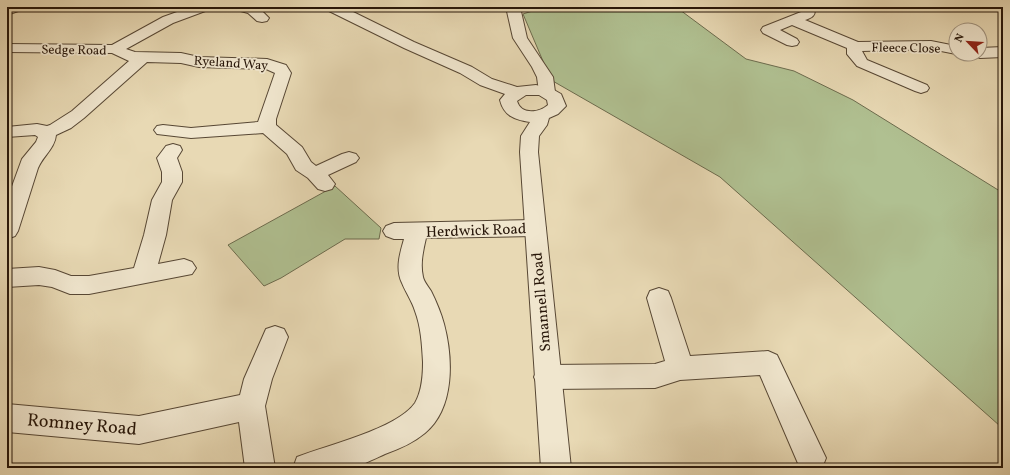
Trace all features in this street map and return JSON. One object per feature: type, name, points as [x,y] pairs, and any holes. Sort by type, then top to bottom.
[{"type":"street","points":[[7,10],[16,7]]},
{"type":"street","name":"Sedge Road","points":[[7,48],[115,50],[163,22],[203,7]]},
{"type":"street","points":[[242,7],[253,10],[262,18]]},
{"type":"street","points":[[332,7],[409,45],[466,70],[486,82],[492,89],[518,94],[547,92],[556,98],[558,102],[554,111],[531,122],[514,111],[508,105],[518,94],[541,71]]},
{"type":"street","points":[[513,7],[520,38],[540,67],[545,77],[547,92]]},
{"type":"street","points":[[792,42],[768,30],[808,14],[806,7]]},
{"type":"street","name":"Fleece Close","points":[[792,20],[856,47],[931,45],[948,48]]},
{"type":"street","name":"Fleece Close","points":[[856,47],[854,49],[854,54],[862,62],[921,88]]},
{"type":"street","name":"Ryeland Way","points":[[115,50],[128,56],[142,58],[181,58],[199,62],[267,64],[278,67],[283,73],[267,119],[267,126]]},
{"type":"street","points":[[988,53],[1003,52]]},
{"type":"street","points":[[7,132],[36,129],[47,133],[65,125],[142,58]]},
{"type":"street","name":"Smannell Road","points":[[531,122],[529,152],[556,468]]},
{"type":"street","points":[[163,130],[191,133],[267,126],[295,151],[303,166],[320,179],[349,158]]},
{"type":"street","points":[[7,231],[32,160],[47,139],[47,133]]},
{"type":"street","points":[[144,274],[155,235],[162,200],[172,182],[172,172],[167,161],[173,150]]},
{"type":"street","name":"Herdwick Road","points":[[308,468],[391,438],[408,430],[421,417],[430,403],[435,386],[434,339],[430,317],[411,278],[405,231],[535,228]]},
{"type":"street","points":[[7,278],[39,276],[55,279],[70,285],[83,286],[113,282],[144,274],[184,268]]},
{"type":"street","points":[[659,298],[680,368]]},
{"type":"street","points":[[260,468],[251,406],[258,379],[275,337]]},
{"type":"street","points":[[548,377],[654,376],[680,368],[768,363],[811,458]]},
{"type":"street","name":"Romney Road","points":[[7,418],[139,430],[251,406]]},
{"type":"green space","points":[[545,7],[676,7],[746,59],[794,71],[853,100],[1003,193],[1003,425],[1000,426],[720,177],[551,80],[523,14]]},
{"type":"green space","points":[[335,186],[381,228],[379,239],[345,239],[281,278],[264,286],[228,245]]}]
